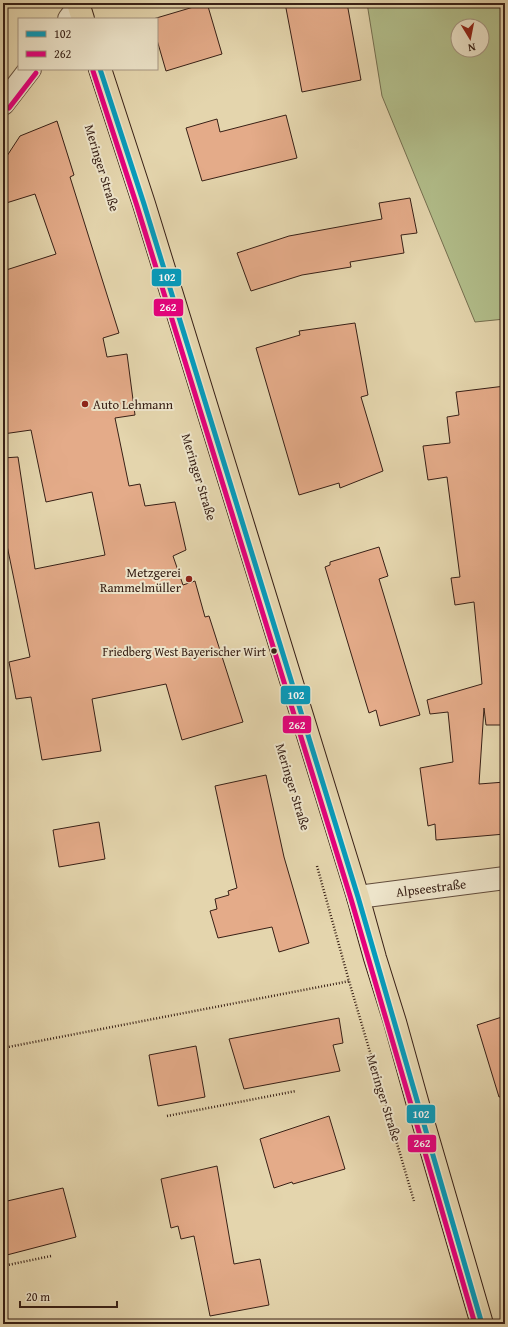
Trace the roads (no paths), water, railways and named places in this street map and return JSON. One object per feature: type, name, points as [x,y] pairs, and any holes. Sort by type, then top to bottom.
[{"type":"main road","points":[[100,70],[147,211],[358,897],[482,1324]]},
{"type":"street","points":[[3,104],[29,70]]},
{"type":"street","name":"Alpseestraße","points":[[358,897],[505,878]]},
{"type":"place","name":"Auto Lehmann","points":[[85,404]]},
{"type":"place","name":"Metzgerei Rammelmüller","points":[[189,579]]},
{"type":"place","name":"Friedberg West Bayerischer Wirt","points":[[274,651]]}]
